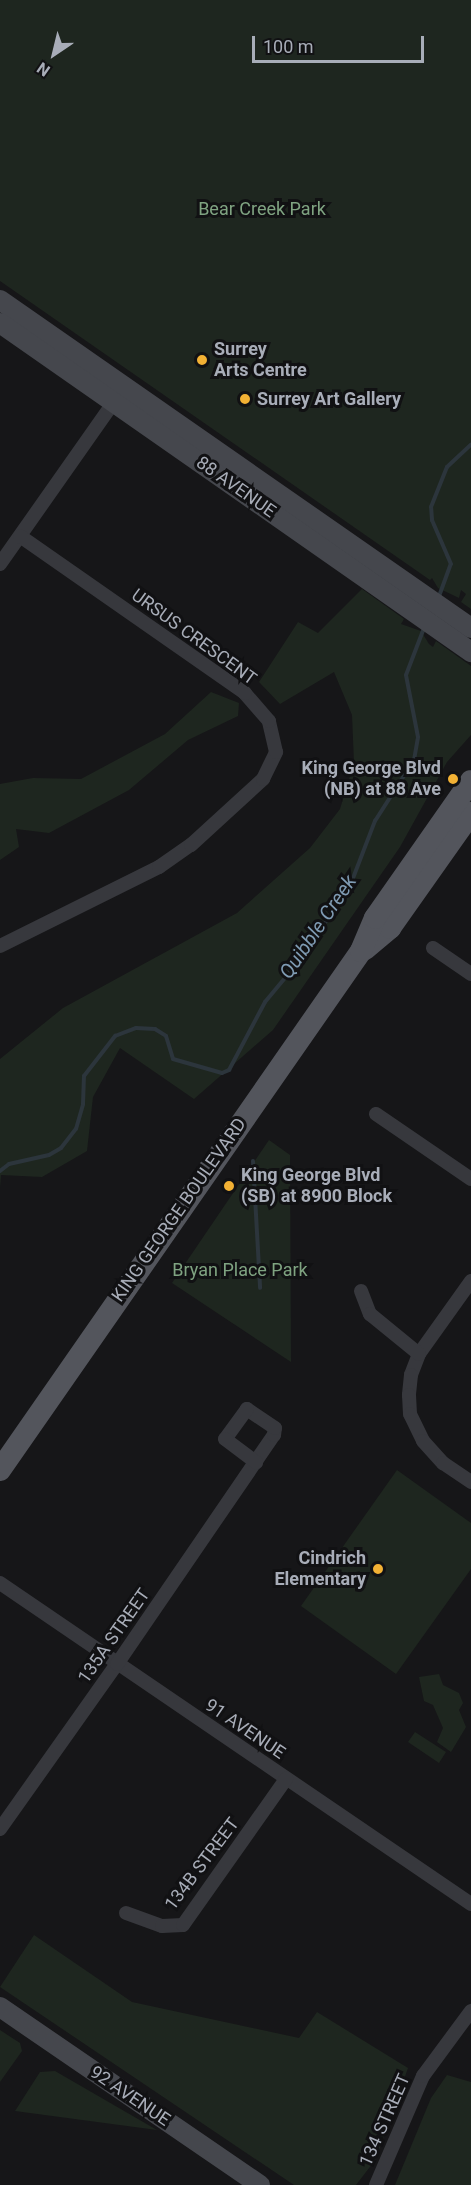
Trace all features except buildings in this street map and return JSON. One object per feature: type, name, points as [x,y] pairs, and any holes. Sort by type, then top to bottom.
[{"type":"main road","name":"88 AVENUE","points":[[0,300],[139,397],[431,612],[471,652]]},
{"type":"main road","name":"88 AVENUE","points":[[0,323],[114,402],[431,612],[471,628]]},
{"type":"main road","points":[[114,402],[139,397]]},
{"type":"main road","name":"KING GEORGE BOULEVARD","points":[[0,1470],[361,951],[375,918],[471,781]]},
{"type":"main road","name":"KING GEORGE BOULEVARD","points":[[361,951],[390,928],[471,813]]},
{"type":"main road","name":"92 AVENUE","points":[[0,2007],[260,2185]]},
{"type":"street","points":[[0,564],[114,402]]},
{"type":"street","name":"URSUS CRESCENT","points":[[0,946],[159,867],[191,845],[263,779],[276,752],[269,721],[244,693],[20,536]]},
{"type":"street","points":[[433,948],[471,974]]},
{"type":"street","points":[[376,1114],[471,1179]]},
{"type":"street","points":[[471,1281],[419,1354],[411,1375],[409,1395],[417,1432],[443,1463],[471,1482]]},
{"type":"street","points":[[361,1292],[370,1314],[419,1354]]},
{"type":"street","name":"135A STREET","points":[[0,1829],[256,1462]]},
{"type":"street","name":"91 AVENUE","points":[[0,1583],[471,1904]]},
{"type":"street","name":"134B STREET","points":[[126,1913],[162,1926],[183,1925],[286,1779]]},
{"type":"street","name":"134 STREET","points":[[376,2185],[423,2076],[471,2011]]},
{"type":"green space","name":"Bear Creek Park","points":[[0,0],[471,0],[471,609],[461,602],[466,594],[461,590],[459,598],[438,588],[432,578],[430,580],[0,281]]},
{"type":"green space","points":[[362,589],[404,619],[401,624],[421,631],[433,647],[436,641],[471,666],[471,735],[447,762],[400,847],[273,1030],[194,1099],[120,1048],[93,1097],[87,1151],[42,1177],[1,1175],[0,1188],[0,1059],[63,1008],[237,913],[310,848],[340,809],[354,763],[352,715],[334,672],[280,704],[259,682],[298,622],[318,633]]},
{"type":"green space","points":[[211,692],[239,703],[238,716],[188,740],[129,790],[49,833],[16,829],[19,847],[0,860],[0,784],[33,778],[81,779],[165,734]]},
{"type":"green space","name":"Bryan Place Park","points":[[269,1140],[290,1155],[291,1362],[172,1283]]},
{"type":"green space","points":[[397,1470],[471,1523],[471,1569],[396,1674],[301,1606]]},
{"type":"green space","points":[[439,1674],[443,1685],[459,1693],[463,1703],[459,1710],[466,1727],[451,1752],[437,1742],[443,1728],[433,1705],[424,1701],[419,1677]]},
{"type":"green space","points":[[415,1732],[446,1752],[439,1763],[408,1742]]},
{"type":"green space","points":[[34,1935],[132,2002],[299,2038],[317,2012],[408,2068],[376,2159],[356,2185],[294,2185],[0,1987]]},
{"type":"green space","points":[[0,2030],[20,2043],[22,2051],[0,2082]]},
{"type":"green space","points":[[55,2071],[157,2130],[15,2111],[40,2072]]},
{"type":"green space","points":[[447,2075],[471,2082],[471,2185],[395,2185],[431,2098]]},
{"type":"waterway","name":"Quibble Creek","points":[[438,599],[451,564],[432,520],[431,507],[447,467],[471,445]]},
{"type":"waterway","name":"Quibble Creek","points":[[0,1171],[9,1164],[49,1155],[61,1148],[76,1129],[83,1104],[84,1076],[115,1036],[136,1028],[155,1029],[166,1036],[173,1059],[222,1073],[229,1070],[265,1002],[299,961],[350,886],[375,821],[414,760],[418,737],[406,675],[424,628]]},
{"type":"waterway","points":[[253,1161],[260,1288]]},
{"type":"place","name":"Surrey Arts Centre","points":[[202,360]]},
{"type":"place","name":"Surrey Art Gallery","points":[[245,399]]},
{"type":"place","name":"King George Blvd (NB) at 88 Ave","points":[[453,779]]},
{"type":"place","name":"King George Blvd (SB) at 8900 Block","points":[[229,1186]]},
{"type":"place","name":"Cindrich Elementary","points":[[378,1569]]}]
